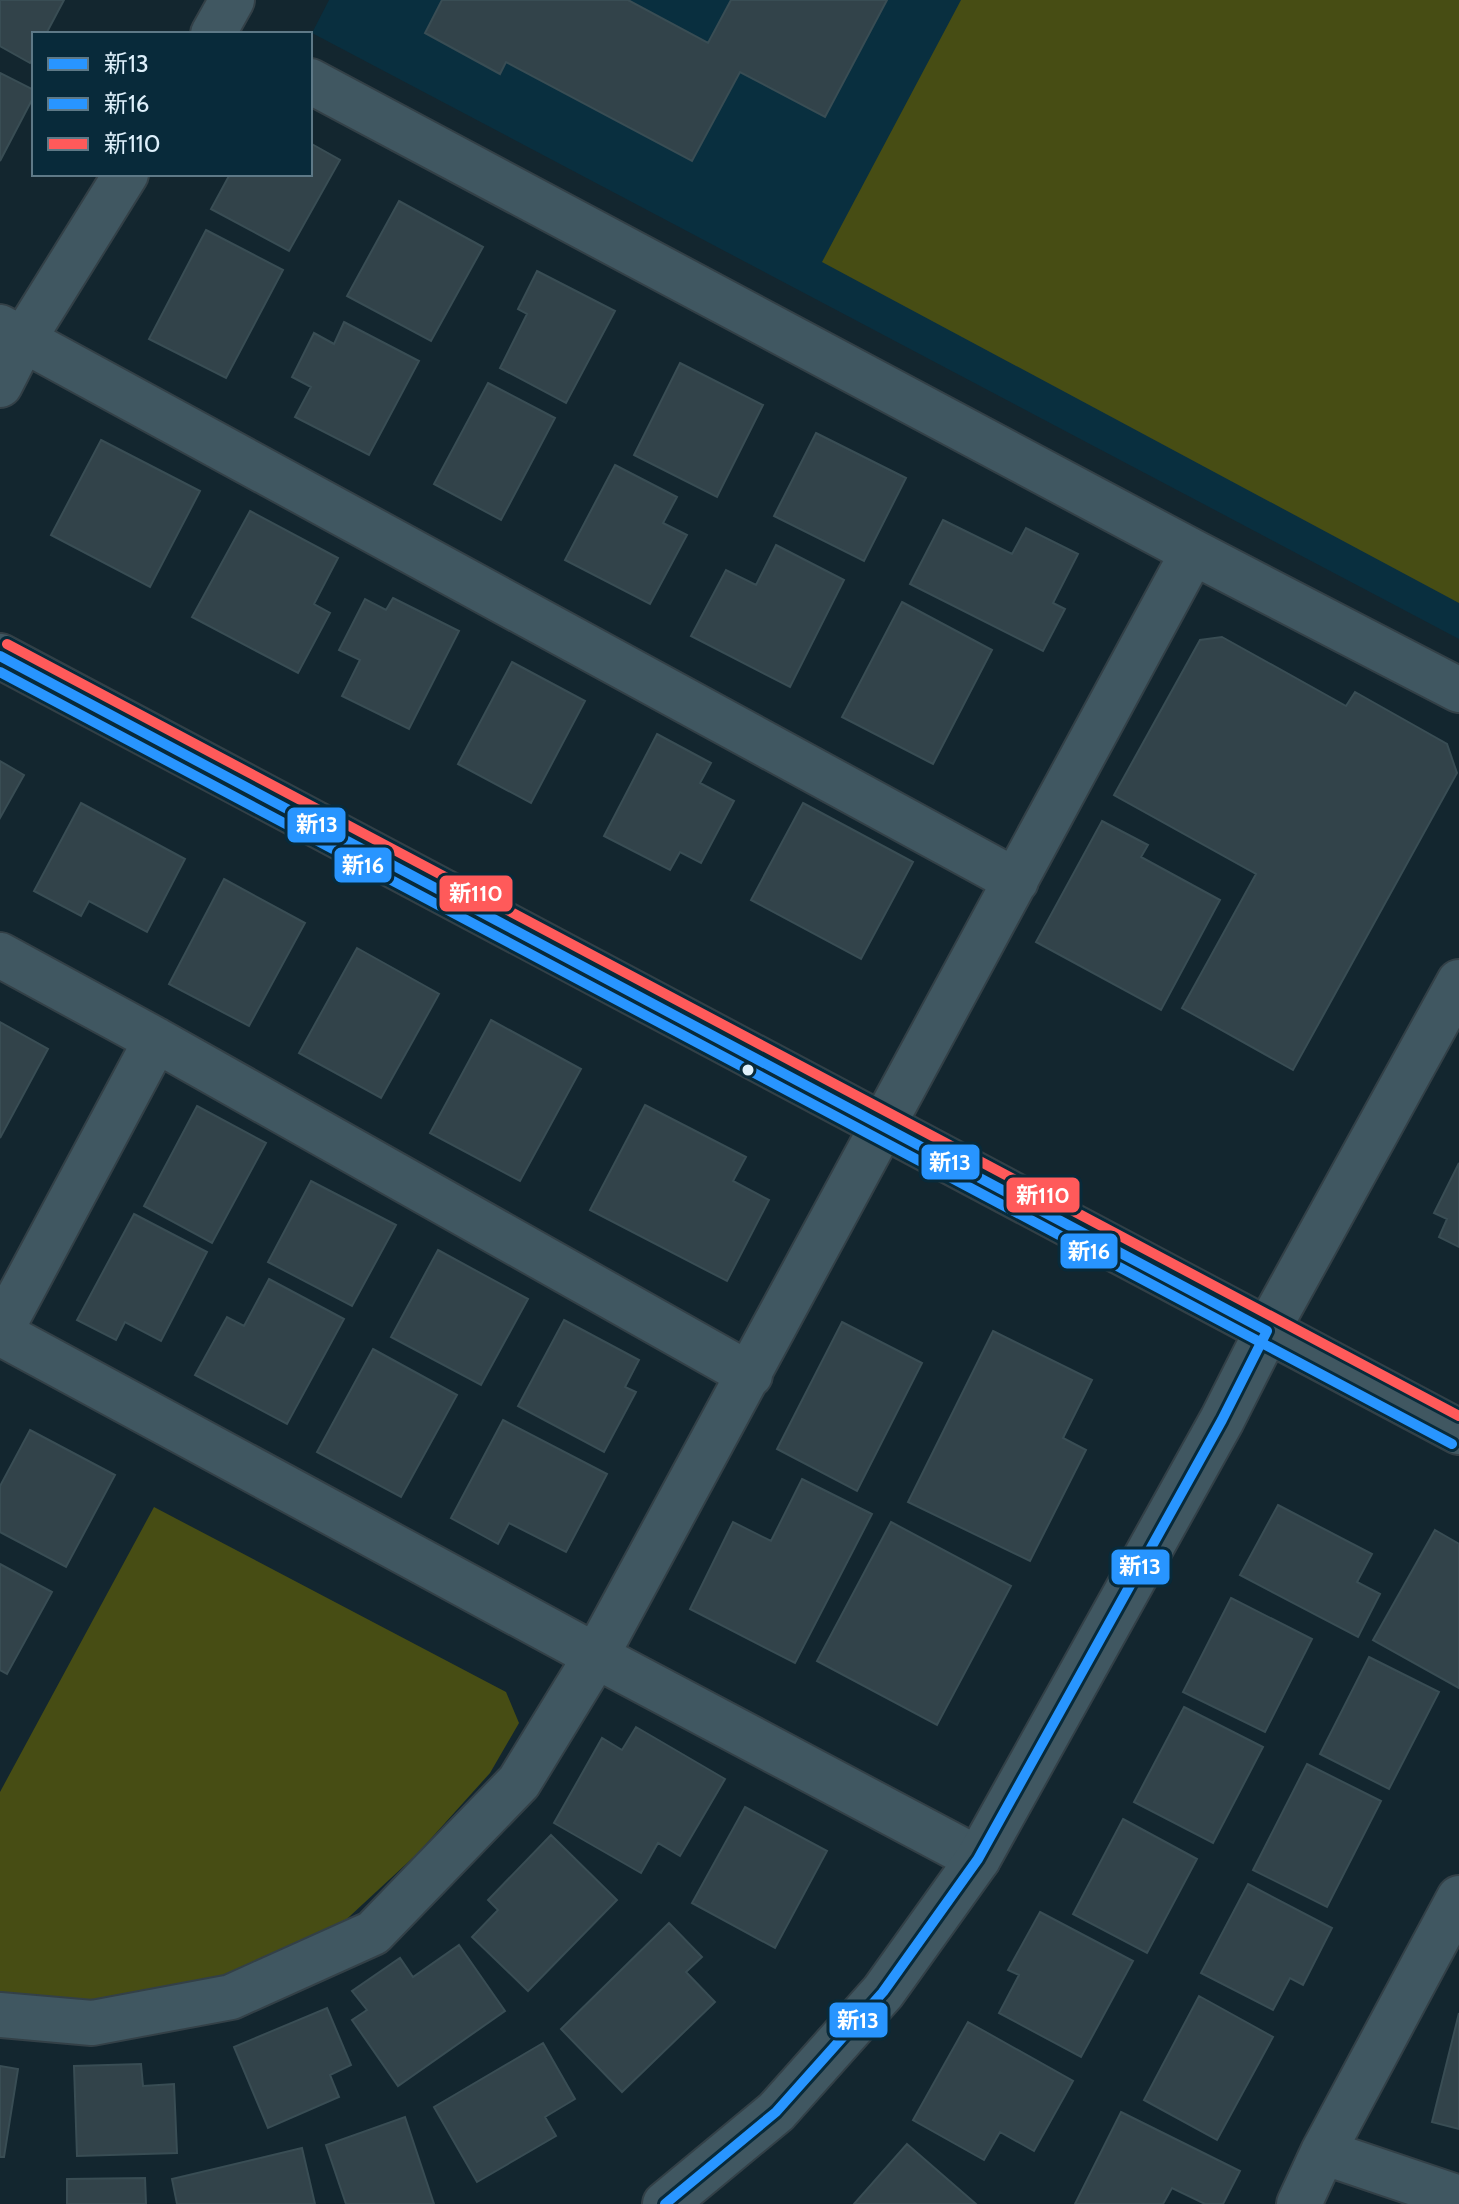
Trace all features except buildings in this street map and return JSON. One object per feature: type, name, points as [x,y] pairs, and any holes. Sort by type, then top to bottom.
[{"type":"street","points":[[312,82],[1193,552],[1459,690]]},
{"type":"street","points":[[0,385],[12,333],[125,176]]},
{"type":"street","points":[[12,333],[1016,881]]},
{"type":"street","points":[[0,2015],[92,2023],[231,1997],[373,1933],[519,1782],[596,1656],[750,1375],[1193,552]]},
{"type":"street","points":[[0,656],[1459,1432]]},
{"type":"street","points":[[0,955],[750,1375]]},
{"type":"street","points":[[665,2204],[776,2112],[883,1992],[978,1859],[1222,1420],[1267,1331],[1459,982]]},
{"type":"street","points":[[156,1040],[0,1332],[596,1656],[978,1859]]},
{"type":"street","points":[[1299,2204],[1323,2152],[1459,1898]]},
{"type":"street","points":[[1323,2152],[1459,2198]]},
{"type":"shaded area","points":[[329,0],[1459,0],[1459,639],[312,33]]},
{"type":"green space","points":[[961,0],[1459,0],[1459,603],[822,262]]},
{"type":"green space","points":[[154,1507],[506,1692],[519,1723],[490,1773],[418,1853],[336,1929],[258,1971],[126,1999],[0,2008],[0,1792]]},
{"type":"transit line","name":"新110","points":[[7,644],[1459,1416]]},
{"type":"transit line","name":"新13","points":[[0,656],[1267,1331]]},
{"type":"transit line","name":"新16","points":[[0,672],[1452,1444]]},
{"type":"transit line","name":"新13","points":[[665,2204],[776,2112],[883,1992],[978,1859],[1222,1420],[1267,1331]]}]
